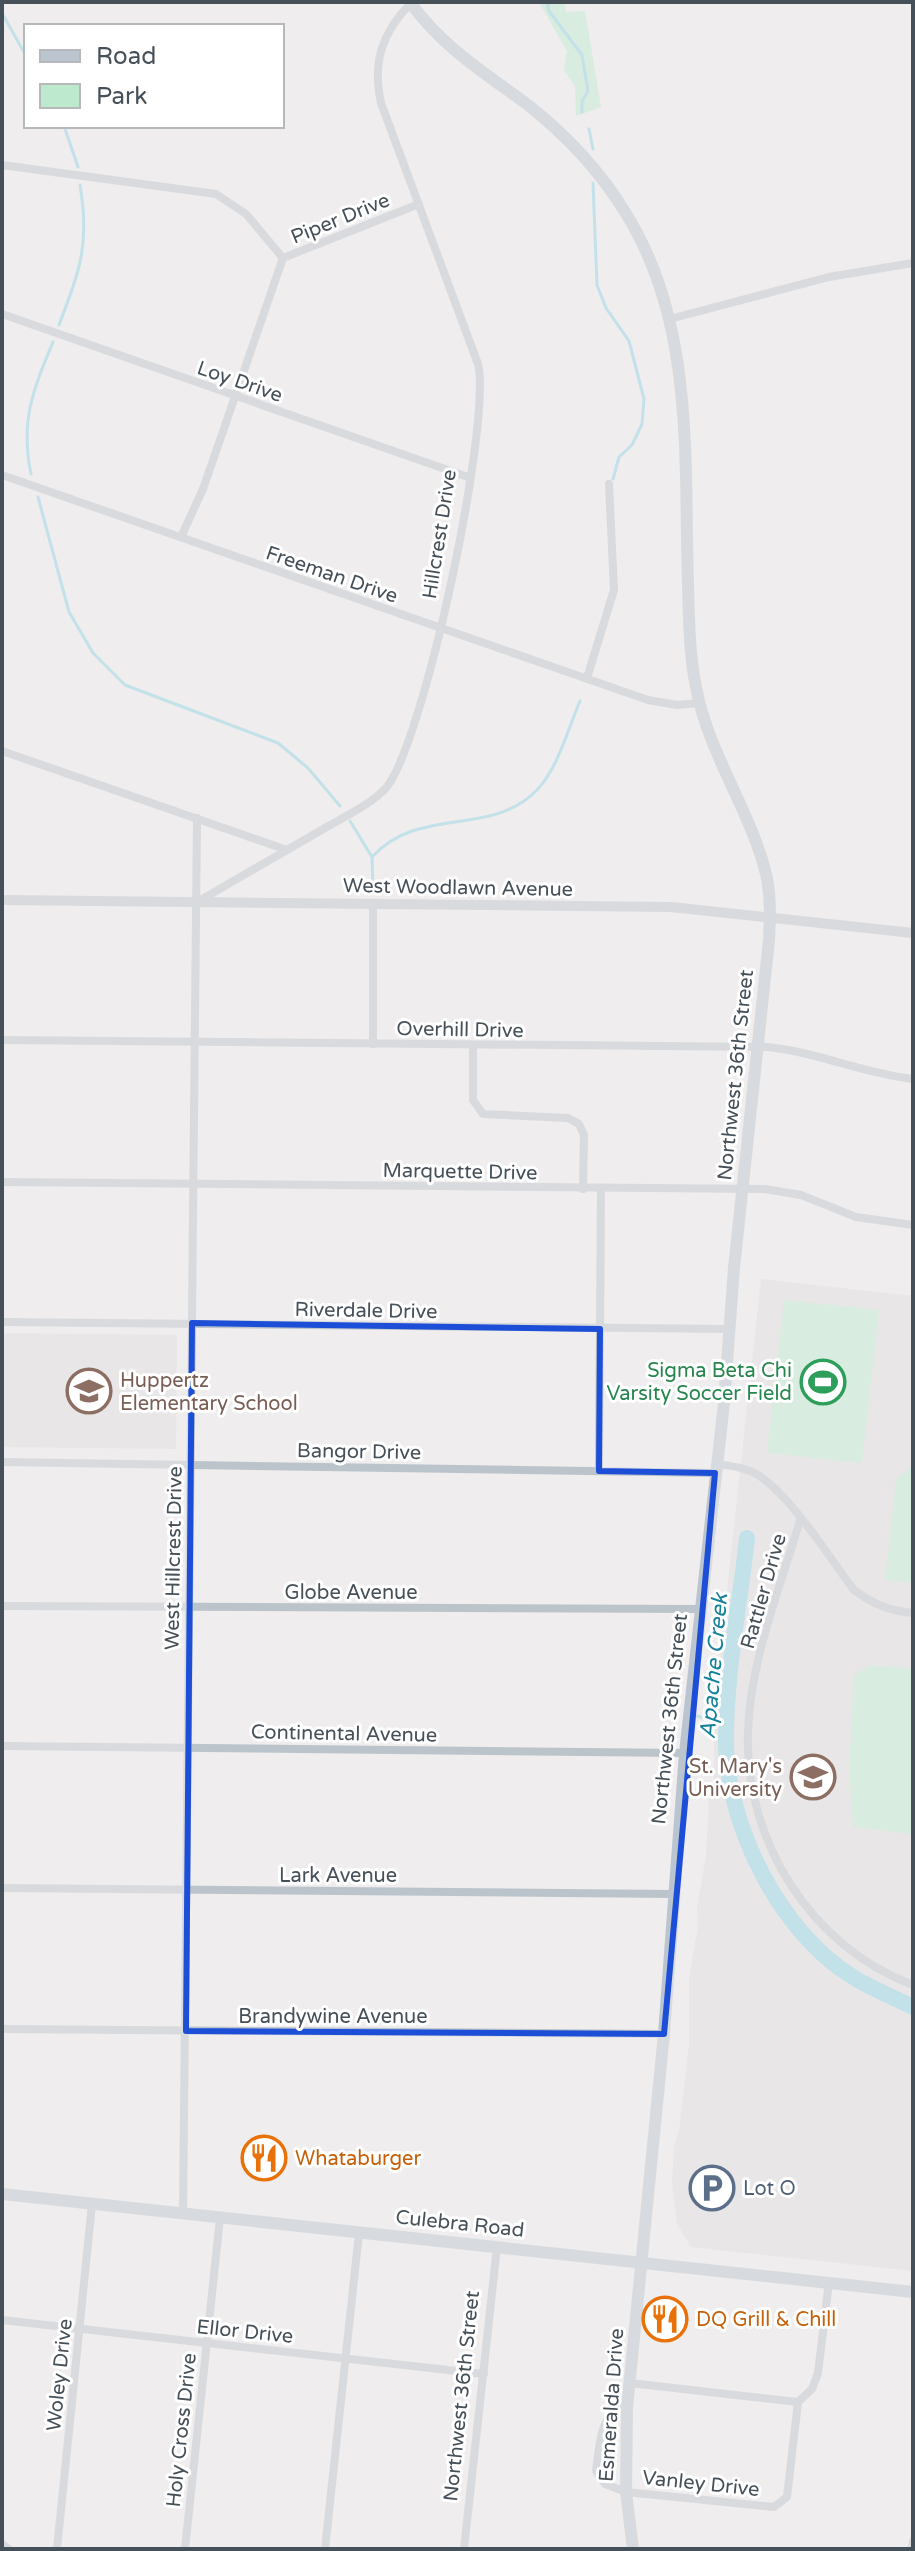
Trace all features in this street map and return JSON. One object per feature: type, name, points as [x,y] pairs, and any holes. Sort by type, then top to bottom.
[{"type":"main road","name":"Northwest 36th Street","points":[[411,2],[460,57],[572,143],[609,189],[643,242],[670,319],[680,378],[690,640],[699,703],[762,862],[770,917],[685,1753],[664,2034],[641,2263]]},
{"type":"main road","name":"Culebra Road","points":[[2,2194],[913,2292]]},
{"type":"main road","name":"Esmeralda Drive","points":[[633,2549],[626,2492],[629,2390],[641,2263]]},
{"type":"street","name":"Hillcrest Drive","points":[[198,902],[368,802],[387,786],[404,746],[442,630],[478,417],[480,372],[381,103],[376,74],[386,35],[411,2]]},
{"type":"street","points":[[2,165],[208,192],[246,214],[283,258]]},
{"type":"street","name":"Piper Drive","points":[[181,537],[192,518],[283,258],[419,204]]},
{"type":"street","points":[[670,319],[829,277],[913,263]]},
{"type":"street","name":"Loy Drive","points":[[2,314],[468,477]]},
{"type":"street","name":"Freeman Drive","points":[[2,475],[442,630],[663,703],[699,703]]},
{"type":"street","points":[[587,678],[614,590],[609,484]]},
{"type":"street","points":[[2,751],[287,850]]},
{"type":"street","points":[[197,818],[198,902]]},
{"type":"street","name":"West Woodlawn Avenue","points":[[2,900],[671,907],[913,933]]},
{"type":"street","name":"West Hillcrest Drive","points":[[183,2214],[198,902]]},
{"type":"street","points":[[373,904],[373,1044]]},
{"type":"street","name":"Overhill Drive","points":[[2,1040],[758,1047],[810,1052],[878,1075],[913,1079]]},
{"type":"street","points":[[473,1046],[473,1100],[483,1114],[568,1118],[579,1124],[584,1135],[583,1189]]},
{"type":"street","name":"Marquette Drive","points":[[2,1182],[743,1189],[785,1191],[856,1217],[913,1225]]},
{"type":"street","points":[[599,1471],[601,1189]]},
{"type":"street","name":"Riverdale Drive","points":[[2,1322],[730,1329]]},
{"type":"street","name":"Bangor Drive","points":[[2,1462],[599,1471],[739,1467],[757,1475],[800,1520],[854,1590],[870,1602],[892,1611],[913,1613]]},
{"type":"street","name":"Rattler Drive","points":[[800,1520],[754,1676],[748,1732],[750,1773],[760,1821],[794,1892],[820,1922],[846,1947],[913,1985]]},
{"type":"street","name":"Globe Avenue","points":[[2,1606],[700,1609]]},
{"type":"street","name":"Continental Avenue","points":[[2,1746],[685,1753]]},
{"type":"street","name":"Lark Avenue","points":[[2,1888],[673,1894]]},
{"type":"street","name":"Brandywine Avenue","points":[[2,2029],[664,2034]]},
{"type":"street","name":"Woley Drive","points":[[57,2549],[92,2204]]},
{"type":"street","name":"Holy Cross Drive","points":[[185,2549],[220,2218]]},
{"type":"street","points":[[325,2549],[359,2233]]},
{"type":"street","name":"Northwest 36th Street","points":[[464,2549],[497,2247]]},
{"type":"street","name":"Vanley Drive","points":[[626,2492],[774,2507],[787,2497],[798,2402],[812,2389],[818,2373],[829,2282]]},
{"type":"street","name":"Ellor Drive","points":[[2,2320],[484,2374]]},
{"type":"street","points":[[626,2492],[605,2484],[596,2471],[605,2418],[629,2390],[798,2402]]},
{"type":"street","points":[[912,2549],[913,2541]]},
{"type":"street","points":[[2,2544],[9,2549]]},
{"type":"highlighted area","points":[[192,1323],[600,1329],[599,1471],[715,1473],[664,2034],[186,2031]]},
{"type":"shaded area","name":"St. Mary's University","points":[[761,1279],[913,1296],[913,2271],[691,2247],[677,2224],[672,2183],[674,2146],[679,2131],[689,2044],[689,1979],[706,1855],[709,1800],[714,1787],[714,1709]]},
{"type":"shaded area","name":"Huppertz Elementary School","points":[[2,1333],[177,1335],[176,1449],[2,1447]]},
{"type":"green space","points":[[539,2],[565,2],[566,12],[585,11],[601,107],[576,116],[575,86],[564,70],[567,51]]},
{"type":"green space","name":"Sigma Beta Chi Varsity Soccer Field","points":[[784,1300],[879,1310],[862,1463],[767,1453]]},
{"type":"green space","points":[[913,1469],[913,1583],[885,1580],[896,1479]]},
{"type":"green space","points":[[869,1665],[913,1669],[913,1834],[853,1827],[849,1768],[854,1676]]},
{"type":"waterway","points":[[547,2],[549,11],[582,55],[588,91],[582,101],[582,112]]},
{"type":"waterway","name":"Apache Creek","points":[[2,13],[24,52]]},
{"type":"waterway","name":"Apache Creek","points":[[65,128],[78,167]]},
{"type":"waterway","points":[[589,129],[593,149]]},
{"type":"waterway","points":[[593,183],[597,285],[606,308],[629,341],[644,399],[642,424],[632,445],[619,457],[613,479]]},
{"type":"waterway","name":"Apache Creek","points":[[59,325],[81,256],[84,224],[80,185]]},
{"type":"waterway","name":"Apache Creek","points":[[31,474],[27,438],[30,406],[53,342]]},
{"type":"waterway","name":"Apache Creek","points":[[38,497],[69,612],[93,653],[125,685],[278,743],[308,768],[340,806]]},
{"type":"waterway","points":[[372,857],[391,841],[411,831],[477,819],[519,805],[537,790],[551,771],[580,701]]},
{"type":"waterway","name":"Apache Creek","points":[[350,821],[372,857],[373,890]]},
{"type":"waterway","name":"Apache Creek","points":[[747,1538],[731,1663],[726,1738],[728,1771],[746,1839],[780,1904],[802,1933],[827,1958],[853,1977],[913,2007]]},
{"type":"waterway","points":[[697,1716],[727,1725]]},
{"type":"place","name":"Sigma Beta Chi Varsity Soccer Field","points":[[823,1382]]},
{"type":"place","name":"Huppertz Elementary School","points":[[89,1391]]},
{"type":"place","name":"St. Mary's University","points":[[813,1777]]},
{"type":"place","name":"Whataburger","points":[[264,2158]]},
{"type":"place","name":"Lot O","points":[[712,2188]]},
{"type":"place","name":"DQ Grill & Chill","points":[[665,2319]]}]
